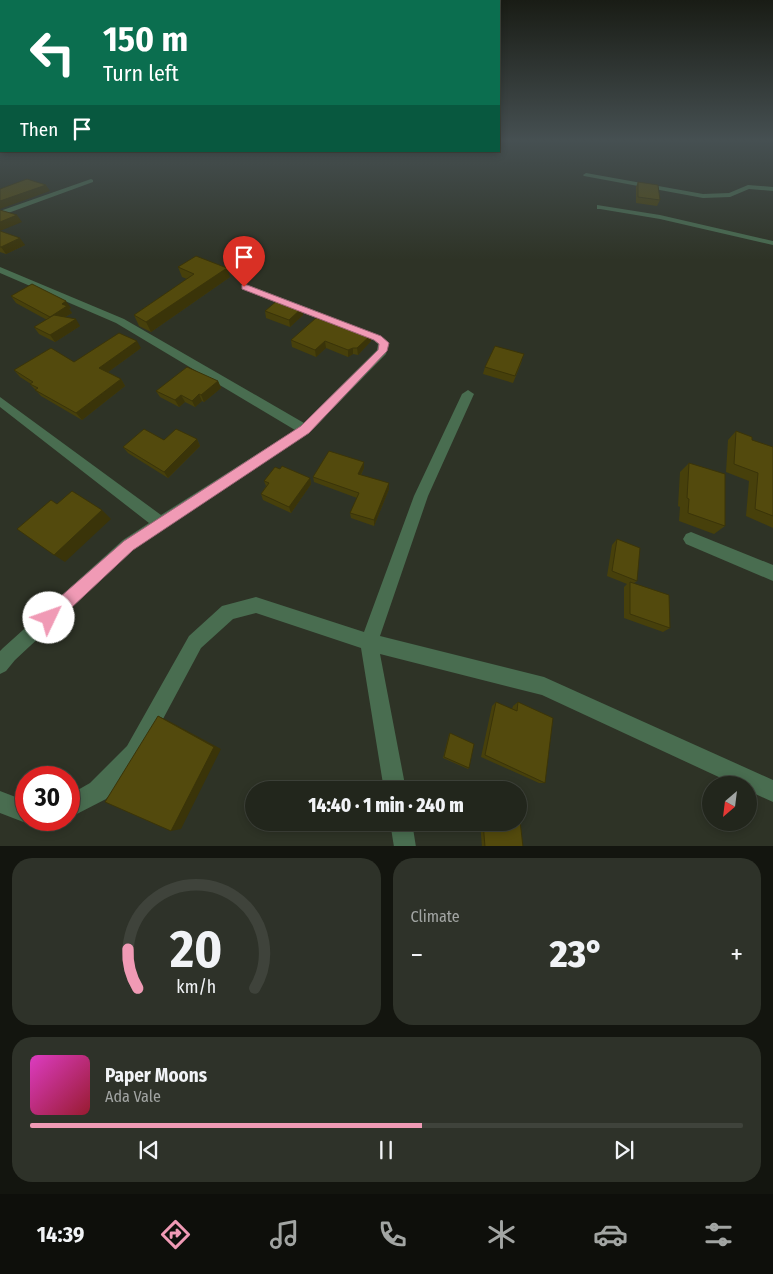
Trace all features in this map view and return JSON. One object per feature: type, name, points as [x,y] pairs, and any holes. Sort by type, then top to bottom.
[{"type":"street","points":[[617,180],[703,196],[730,195],[748,187],[773,189]]},
{"type":"street","points":[[0,214],[91,182]]},
{"type":"street","points":[[600,207],[660,217],[773,243]]},
{"type":"street","points":[[0,270],[120,321],[305,430]]},
{"type":"street","points":[[0,665],[9,654],[128,545],[305,430],[382,351],[384,343],[377,338],[244,287]]},
{"type":"street","points":[[393,781],[369,642],[420,496],[468,394]]},
{"type":"street","points":[[0,401],[160,523]]},
{"type":"street","points":[[692,539],[773,573]]},
{"type":"street","points":[[80,801],[98,790],[134,753],[195,642],[228,612],[256,605],[369,642],[544,686],[773,791]]},
{"type":"street","points":[[0,802],[15,808]]},
{"type":"street","points":[[402,831],[405,846]]},
{"type":"building","points":[[23,180],[32,180],[46,185],[0,201],[0,189]]},
{"type":"building","points":[[638,182],[658,185],[660,200],[638,197]]},
{"type":"building","points":[[0,210],[17,215],[0,222]]},
{"type":"building","points":[[0,231],[20,238],[0,247]]},
{"type":"building","points":[[196,256],[227,268],[146,322],[134,315],[194,274],[178,267]]},
{"type":"building","points":[[32,284],[66,301],[62,304],[67,306],[50,317],[11,296]]},
{"type":"building","points":[[279,299],[302,308],[289,320],[265,311]]},
{"type":"building","points":[[54,315],[76,319],[50,335],[34,327]]},
{"type":"building","points":[[316,318],[329,322],[332,320],[371,335],[357,348],[348,350],[325,341],[315,350],[291,340]]},
{"type":"building","points":[[119,333],[137,341],[99,368],[121,379],[76,413],[35,390],[38,388],[30,384],[33,382],[14,370],[51,348],[74,362]]},
{"type":"building","points":[[495,346],[524,354],[515,376],[485,367]]},
{"type":"building","points":[[187,367],[218,381],[192,401],[181,395],[175,400],[156,391]]},
{"type":"building","points":[[144,429],[164,440],[176,429],[197,439],[164,472],[123,447]]},
{"type":"building","points":[[736,431],[752,437],[752,440],[773,447],[773,516],[755,509],[758,473],[734,464]]},
{"type":"building","points":[[329,451],[364,462],[358,474],[389,483],[374,520],[350,513],[359,493],[313,477]]},
{"type":"building","points":[[689,463],[725,474],[725,526],[688,513]]},
{"type":"building","points":[[282,466],[310,478],[289,507],[261,494],[269,483],[264,481],[275,467],[280,469]]},
{"type":"building","points":[[72,491],[102,510],[54,555],[17,529],[51,500],[57,504]]},
{"type":"building","points":[[617,539],[640,548],[637,581],[612,571]]},
{"type":"building","points":[[630,582],[669,595],[670,628],[630,614]]},
{"type":"building","points":[[496,702],[517,711],[518,702],[553,718],[545,783],[485,755]]},
{"type":"building","points":[[158,716],[214,747],[171,831],[105,802]]},
{"type":"building","points":[[450,733],[474,744],[469,768],[444,757]]},
{"type":"building","points":[[484,831],[521,831],[523,846],[485,846]]},
{"type":"route","points":[[49,618],[128,545],[305,430],[382,351],[384,343],[377,338],[244,287]]}]
